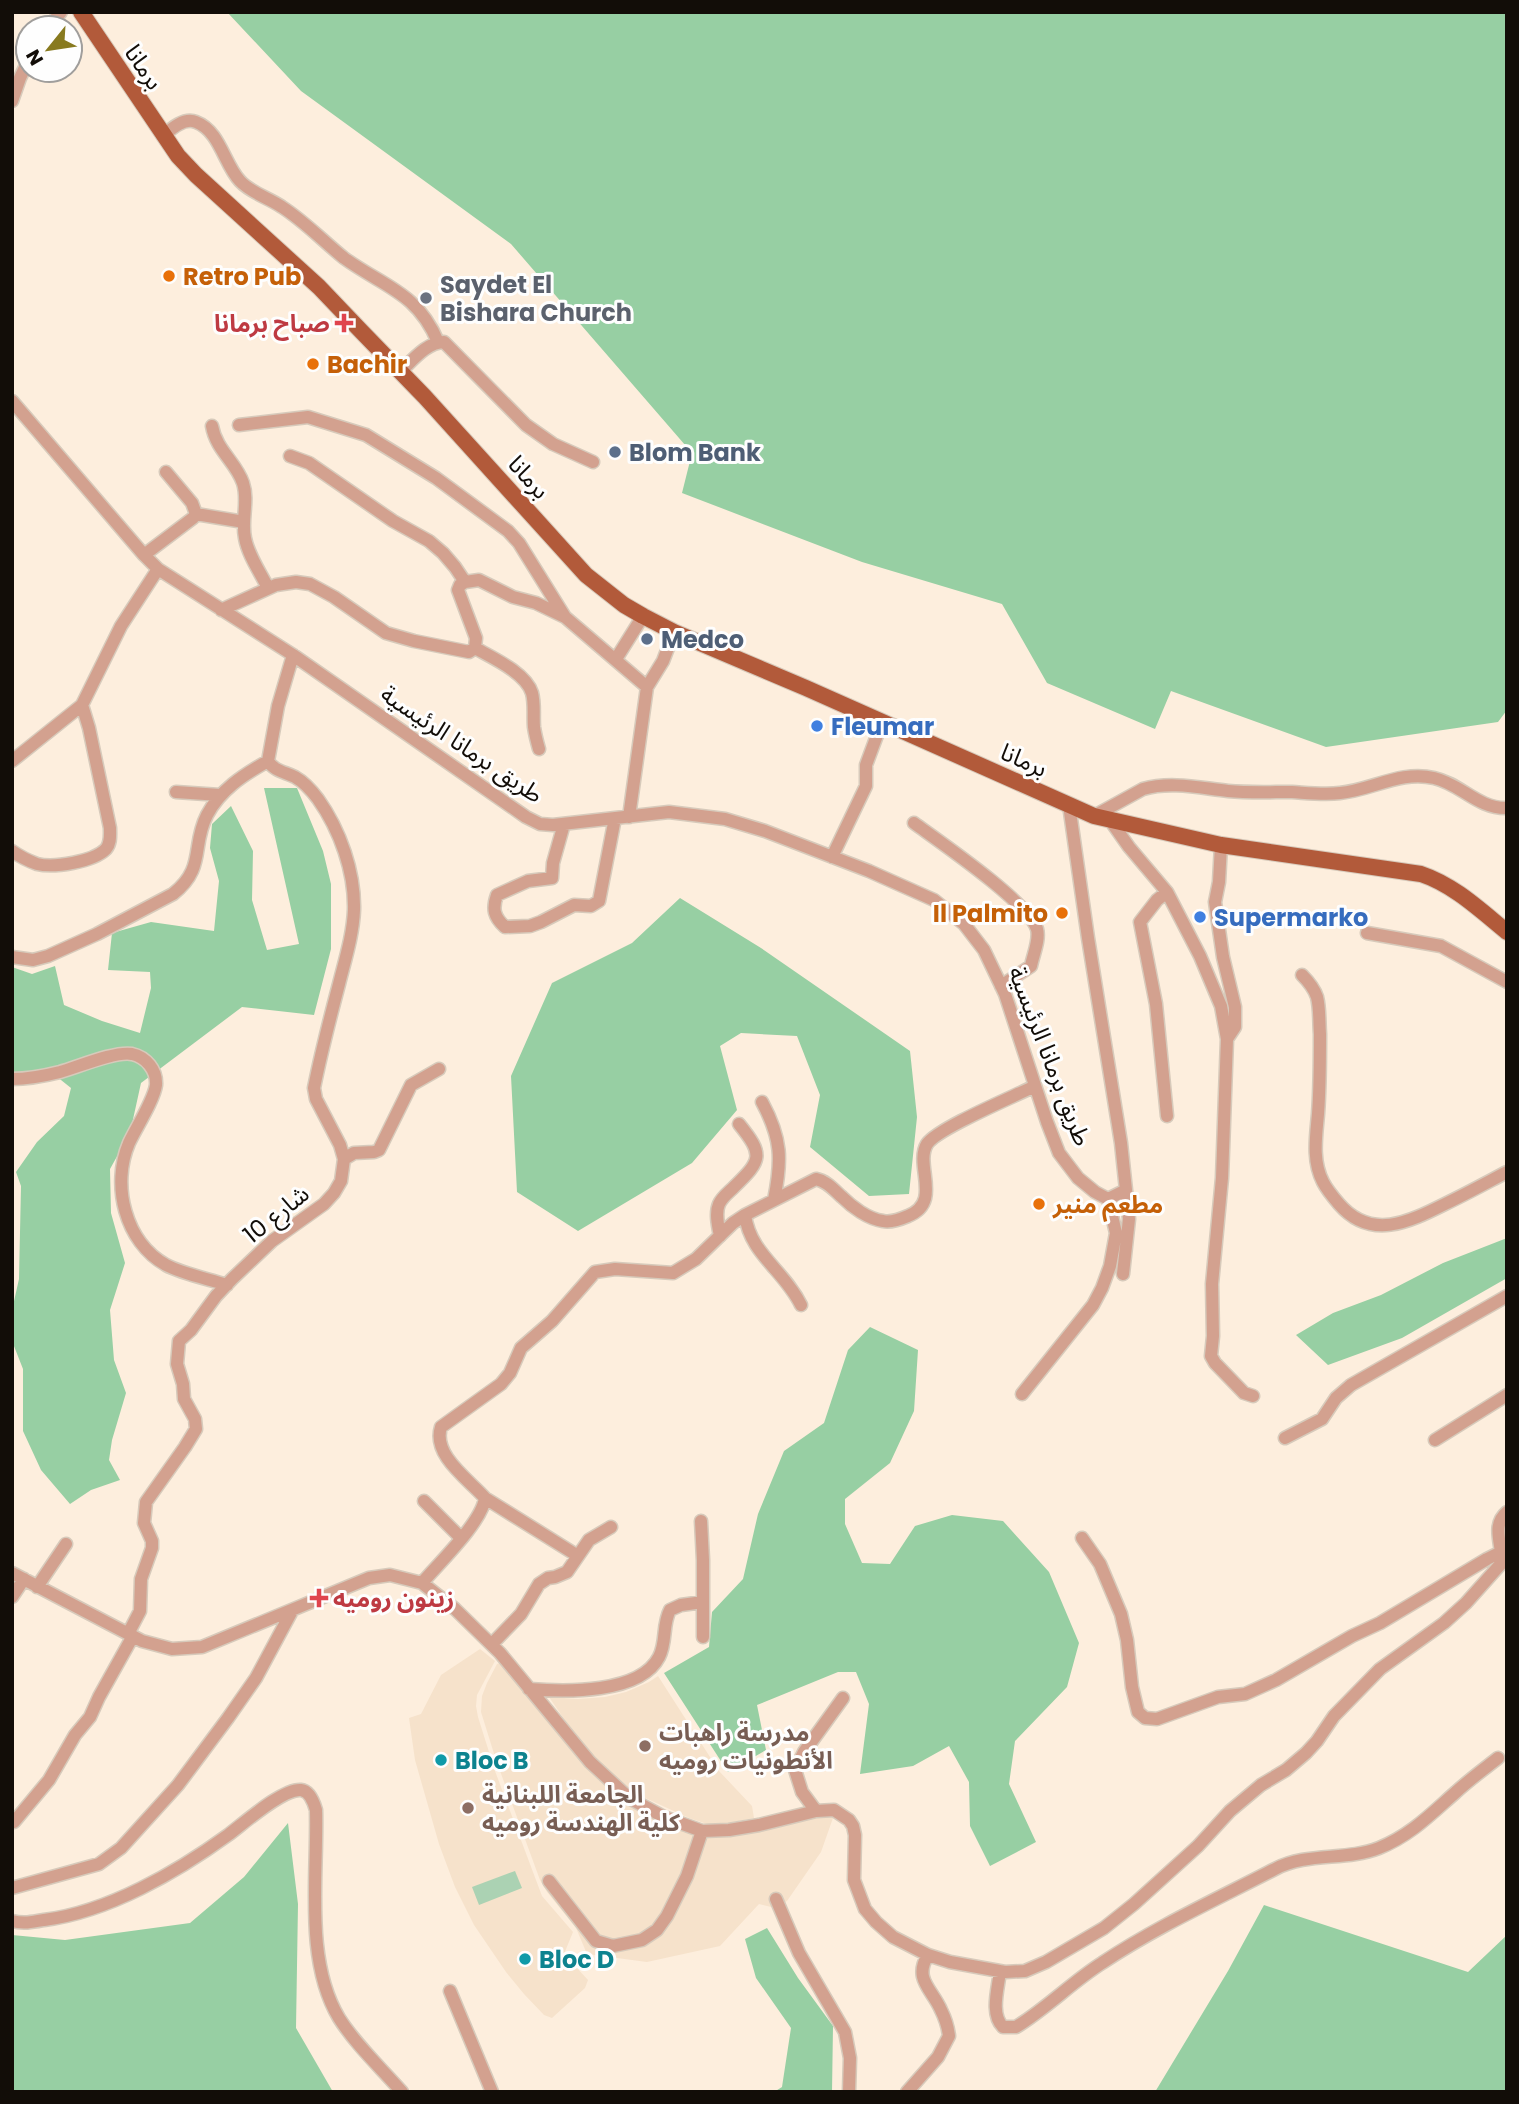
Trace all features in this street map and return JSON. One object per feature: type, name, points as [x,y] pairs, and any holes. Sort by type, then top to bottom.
[{"type":"main road","name":"برمانا","points":[[80,12],[178,156],[196,176],[319,288],[401,371],[586,575],[624,605],[674,632],[1069,805]]},
{"type":"main road","points":[[1069,805],[1102,818],[1221,845],[1421,874],[1455,890],[1507,932]]},
{"type":"street","points":[[12,101],[18,84]]},
{"type":"street","points":[[163,135],[188,121],[202,125],[208,130],[240,181],[282,207],[349,261],[406,296],[423,313],[438,342]]},
{"type":"street","points":[[401,371],[428,347],[443,342],[526,425],[553,444],[593,462]]},
{"type":"street","name":"طريق برمانا الرئيسية","points":[[12,401],[158,569],[293,655],[526,817],[540,824],[564,824],[669,812],[725,819],[832,857],[934,900],[964,924],[984,950],[1001,986],[1024,1048],[1059,1153],[1078,1178],[1108,1199]]},
{"type":"street","points":[[239,425],[308,417],[366,435],[436,478],[508,531],[519,543],[565,617]]},
{"type":"street","points":[[212,426],[215,437],[240,475],[244,486],[244,538],[268,588]]},
{"type":"street","points":[[290,456],[309,463],[393,521],[429,541],[456,567],[465,582]]},
{"type":"street","points":[[166,472],[192,503],[196,514]]},
{"type":"street","points":[[144,555],[196,514],[244,522]]},
{"type":"street","points":[[12,761],[82,705],[121,626],[158,569]]},
{"type":"street","points":[[475,648],[476,638],[458,590],[465,582],[479,580],[513,597],[536,603],[565,617],[647,687]]},
{"type":"street","points":[[221,610],[268,588],[296,582],[310,584],[386,633],[438,647],[469,652],[475,648]]},
{"type":"street","points":[[616,659],[643,616]]},
{"type":"street","points":[[564,824],[553,863],[552,878],[528,881],[497,895],[494,904],[497,920],[505,927],[530,926],[574,905],[591,906],[598,901],[622,818],[647,687],[663,661],[674,632]]},
{"type":"street","points":[[475,648],[524,679],[528,685],[532,695],[534,731],[539,749]]},
{"type":"street","points":[[12,957],[33,960],[48,956],[97,934],[173,894],[183,886],[192,874],[206,816],[220,795],[233,783],[268,761],[278,706],[293,655]]},
{"type":"street","points":[[12,851],[37,863],[58,866],[97,856],[107,848],[110,828],[92,738],[82,705]]},
{"type":"street","points":[[832,857],[866,786],[866,765],[882,722]]},
{"type":"street","points":[[268,761],[275,769],[297,778],[316,797],[335,828],[350,870],[354,910],[352,930],[314,1088],[316,1099],[340,1145],[344,1159],[355,1153],[379,1150],[411,1085],[439,1069]]},
{"type":"street","points":[[1253,1396],[1244,1393],[1214,1363],[1211,1356],[1212,1284],[1222,1178],[1227,1038],[1221,1006],[1200,956],[1167,892],[1102,818],[1151,787],[1176,786],[1240,792],[1339,793],[1412,776],[1434,778],[1456,786],[1490,806],[1507,808]]},
{"type":"street","points":[[176,792],[220,795]]},
{"type":"street","name":"طريق برمانا الرئيسية","points":[[1069,805],[1121,1143],[1129,1219],[1123,1274]]},
{"type":"street","points":[[914,823],[984,875],[1032,918],[1038,931],[1031,966],[1001,986]]},
{"type":"street","points":[[1221,845],[1215,902],[1223,957],[1235,1007],[1235,1027],[1227,1038]]},
{"type":"street","points":[[1167,892],[1140,922],[1156,1004],[1167,1116]]},
{"type":"street","points":[[1367,933],[1441,946],[1507,982]]},
{"type":"street","points":[[1302,975],[1317,997],[1319,1012],[1320,1084],[1315,1144],[1317,1164],[1322,1182],[1348,1213],[1371,1225],[1388,1226],[1408,1221],[1507,1172]]},
{"type":"street","points":[[12,1079],[46,1075],[123,1054],[138,1056],[147,1062],[155,1074],[156,1088],[124,1157],[121,1194],[128,1219],[140,1241],[157,1259],[168,1266],[227,1284]]},
{"type":"street","points":[[578,1556],[485,1498],[443,1451],[438,1436],[441,1427],[501,1384],[510,1373],[521,1348],[552,1321],[595,1272],[615,1269],[673,1273],[696,1259],[746,1214],[812,1180],[821,1179],[852,1206],[884,1222],[915,1213],[924,1201],[927,1189],[923,1160],[925,1148],[931,1138],[946,1128],[1035,1086]]},
{"type":"street","points":[[762,1102],[779,1141],[779,1175],[774,1200]]},
{"type":"street","points":[[720,1236],[718,1205],[756,1162],[757,1151],[740,1124]]},
{"type":"street","name":"شارع 10","points":[[131,1635],[140,1611],[141,1579],[152,1548],[152,1541],[144,1523],[146,1502],[196,1429],[195,1419],[184,1399],[177,1364],[179,1341],[227,1284],[272,1241],[324,1204],[334,1193],[341,1181],[344,1159]]},
{"type":"street","points":[[1021,1394],[1093,1305],[1102,1288],[1110,1266],[1116,1233],[1108,1199],[1126,1190]]},
{"type":"street","points":[[746,1214],[748,1234],[792,1288],[801,1306]]},
{"type":"street","points":[[1285,1438],[1322,1419],[1342,1390],[1507,1296]]},
{"type":"street","points":[[1435,1440],[1507,1395]]},
{"type":"street","points":[[422,1583],[482,1511],[485,1498]]},
{"type":"street","points":[[424,1501],[460,1538]]},
{"type":"street","points":[[1505,1554],[1498,1524],[1507,1512]]},
{"type":"street","points":[[701,1521],[703,1637]]},
{"type":"street","points":[[492,1644],[521,1614],[539,1584],[567,1572],[589,1540],[611,1527]]},
{"type":"street","points":[[1082,1538],[1100,1564],[1121,1614],[1138,1712],[1145,1718],[1157,1719],[1218,1697],[1245,1694],[1276,1680],[1505,1554]]},
{"type":"street","points":[[37,1587],[66,1544]]},
{"type":"street","points":[[12,1573],[131,1635],[162,1647],[192,1648],[212,1644],[379,1575],[422,1583],[492,1644],[581,1752],[618,1789],[640,1805],[702,1831],[729,1830],[816,1811],[834,1810],[853,1826],[854,1880],[861,1901],[870,1915],[893,1937],[928,1955],[950,1962],[1000,1971],[1025,1971],[1046,1962],[1104,1928],[1174,1870],[1240,1802],[1306,1753],[1334,1716],[1371,1677],[1444,1623],[1505,1554]]},
{"type":"street","points":[[12,1597],[24,1579]]},
{"type":"street","points":[[529,1689],[572,1692],[632,1681],[643,1675],[658,1659],[670,1610],[681,1605],[703,1602]]},
{"type":"street","points":[[12,1888],[99,1864],[121,1848],[178,1785],[221,1728],[256,1678],[292,1611]]},
{"type":"street","points":[[14,1822],[49,1780],[75,1735],[90,1717],[131,1635]]},
{"type":"street","points":[[816,1811],[802,1792],[795,1770],[804,1752],[843,1698]]},
{"type":"street","points":[[1000,1971],[995,2012],[1003,2027],[1016,2027],[1101,1964],[1158,1929],[1277,1868],[1304,1860],[1336,1858],[1378,1848],[1409,1832],[1433,1815],[1457,1791],[1498,1758]]},
{"type":"street","points":[[12,1921],[24,1923],[56,1919],[110,1902],[161,1877],[209,1848],[273,1800],[294,1791],[306,1792],[316,1810],[316,1918],[327,1990],[346,2028],[402,2092]]},
{"type":"street","points":[[549,1881],[596,1941],[613,1946],[642,1940],[657,1930],[667,1916],[687,1876],[702,1831]]},
{"type":"street","points":[[776,1899],[807,1969],[845,2032],[850,2058],[849,2092]]},
{"type":"street","points":[[907,2092],[938,2057],[950,2036],[942,2010],[923,1979],[923,1963],[928,1955]]},
{"type":"street","points":[[450,1991],[492,2092]]},
{"type":"shaded area","name":"الجامعة اللبنانية كلية الهندسة روميه","points":[[480,1649],[495,1661],[477,1695],[476,1706],[495,1771],[542,1896],[573,1932],[564,1954],[588,1980],[585,1988],[552,2018],[544,2015],[524,1994],[474,1925],[455,1887],[439,1844],[415,1760],[409,1718],[421,1714],[441,1675]]},
{"type":"shaded area","points":[[502,1662],[600,1775],[702,1834],[828,1813],[833,1818],[821,1852],[787,1901],[775,1908],[759,1904],[720,1946],[647,1962],[587,1954],[576,1928],[540,1880],[481,1712],[482,1696],[487,1683],[497,1664]]},
{"type":"shaded area","name":"مدرسة راهبات الأنطونيات روميه","points":[[658,1676],[719,1771],[752,1806],[754,1818],[713,1826],[641,1796],[607,1772],[549,1697],[605,1697],[626,1692]]},
{"type":"green space","points":[[227,12],[1507,12],[1507,710],[1498,722],[1326,747],[1171,691],[1155,729],[1047,683],[1002,604],[862,562],[682,493],[692,453],[511,244],[301,91]]},
{"type":"green space","points":[[264,788],[297,788],[323,851],[331,884],[331,949],[314,1015],[242,1007],[141,1083],[130,1133],[110,1169],[111,1213],[125,1263],[110,1310],[114,1360],[126,1393],[109,1460],[120,1480],[91,1490],[70,1504],[41,1470],[23,1431],[23,1369],[12,1341],[12,1310],[19,1279],[21,1186],[16,1172],[37,1142],[64,1116],[71,1088],[46,1068],[28,1082],[12,1077],[12,967],[32,974],[55,966],[64,1005],[140,1033],[151,988],[150,972],[108,970],[112,933],[151,922],[214,931],[219,881],[210,848],[212,824],[231,806],[253,851],[252,900],[267,950],[299,944]]},
{"type":"green space","points":[[680,898],[761,948],[910,1051],[917,1117],[909,1194],[869,1196],[810,1147],[820,1095],[797,1036],[741,1033],[720,1046],[737,1110],[692,1163],[578,1231],[517,1192],[511,1076],[552,983],[632,943]]},
{"type":"green space","points":[[1507,1238],[1507,1278],[1402,1338],[1328,1365],[1296,1335],[1333,1313],[1381,1295],[1443,1263]]},
{"type":"green space","points":[[870,1327],[918,1350],[914,1411],[890,1463],[845,1499],[845,1524],[862,1563],[890,1564],[915,1526],[952,1515],[1003,1521],[1049,1572],[1079,1643],[1067,1687],[1015,1741],[1009,1784],[1036,1842],[990,1866],[970,1826],[969,1782],[949,1746],[913,1766],[860,1774],[869,1704],[856,1672],[838,1672],[757,1705],[766,1750],[728,1772],[664,1673],[709,1647],[712,1612],[743,1579],[758,1514],[784,1451],[824,1423],[848,1350]]},
{"type":"green space","points":[[288,1823],[298,1904],[296,2028],[333,2092],[12,2092],[12,1935],[65,1940],[190,1923],[244,1877]]},
{"type":"green space","points":[[515,1871],[522,1888],[479,1905],[472,1887]]},
{"type":"green space","points":[[1264,1905],[1468,1972],[1507,1935],[1507,2092],[1155,2092],[1228,1971]]},
{"type":"green space","points":[[767,1928],[798,1978],[833,2026],[832,2092],[774,2092],[782,2087],[791,2028],[756,1978],[745,1939]]},
{"type":"place","name":"Retro Pub","points":[[169,276]]},
{"type":"place","name":"Saydet El Bishara Church","points":[[426,298]]},
{"type":"place","name":"صباح برمانا","points":[[344,323]]},
{"type":"place","name":"Bachir","points":[[313,364]]},
{"type":"place","name":"Blom Bank","points":[[615,452]]},
{"type":"place","name":"Medco","points":[[647,639]]},
{"type":"place","name":"Fleumar","points":[[817,726]]},
{"type":"place","name":"Il Palmito","points":[[1062,913]]},
{"type":"place","name":"Supermarko","points":[[1200,917]]},
{"type":"place","name":"مطعم منير","points":[[1039,1204]]},
{"type":"place","name":"زينون روميه","points":[[319,1598]]},
{"type":"place","name":"مدرسة راهبات الأنطونيات روميه","points":[[645,1746]]},
{"type":"place","name":"Bloc B","points":[[441,1760]]},
{"type":"place","name":"الجامعة اللبنانية كلية الهندسة روميه","points":[[468,1808]]},
{"type":"place","name":"Bloc D","points":[[525,1959]]}]
